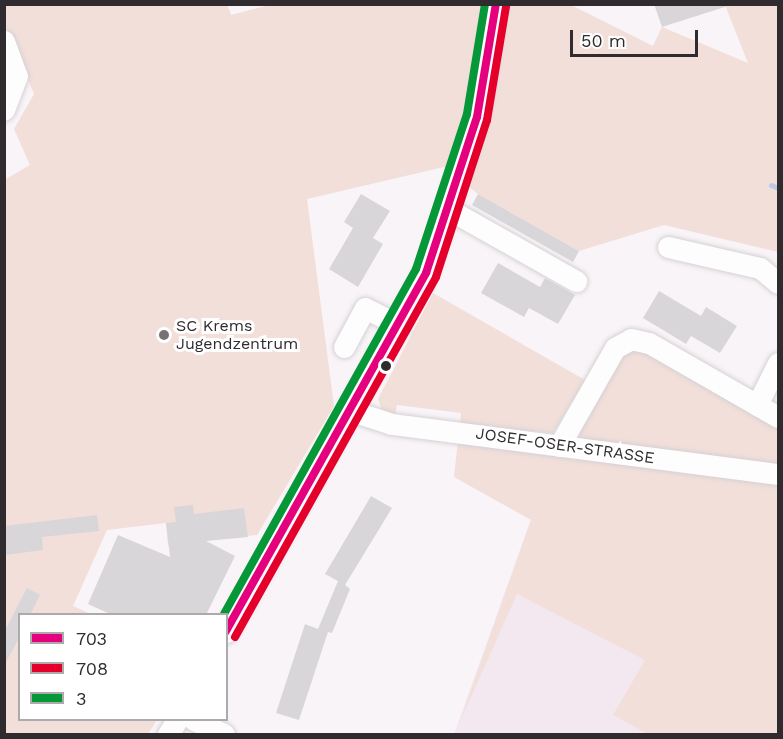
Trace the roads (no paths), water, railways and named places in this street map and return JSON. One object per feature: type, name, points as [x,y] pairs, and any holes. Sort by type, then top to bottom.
[{"type":"street","points":[[228,629],[400,326],[450,210],[477,117],[496,4]]},
{"type":"street","points":[[4,41],[17,76],[4,110]]},
{"type":"street","points":[[450,210],[576,281]]},
{"type":"street","points":[[668,247],[760,268],[778,284]]},
{"type":"street","points":[[344,347],[365,308],[400,326]]},
{"type":"street","points":[[559,446],[615,348],[631,339],[649,344],[778,417]]},
{"type":"street","points":[[757,405],[778,363]]},
{"type":"street","name":"JOSEF-OSER-STRASSE","points":[[352,411],[392,424],[778,474]]},
{"type":"street","points":[[168,735],[176,721]]},
{"type":"street","points":[[196,721],[224,735]]},
{"type":"waterway","points":[[771,185],[778,188]]},
{"type":"place","name":"SC Krems Jugendzentrum","points":[[164,335]]}]
